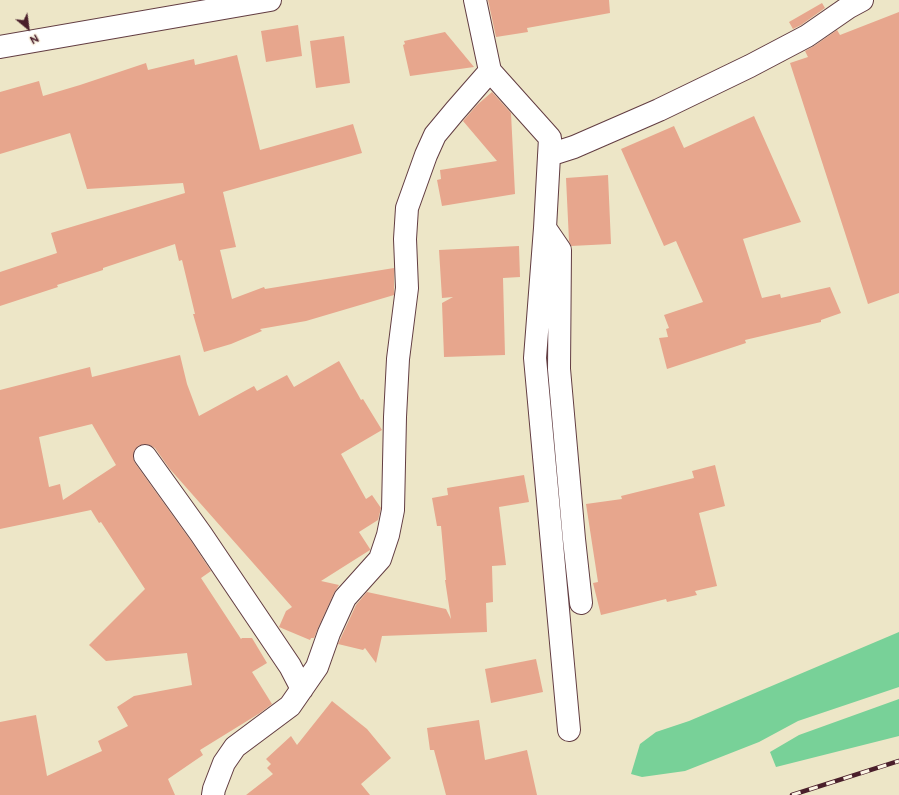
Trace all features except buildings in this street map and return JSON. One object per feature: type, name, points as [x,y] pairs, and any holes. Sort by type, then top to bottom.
[{"type":"street","points":[[0,47],[270,0]]},
{"type":"street","points":[[475,0],[490,71],[550,138],[535,358],[569,730]]},
{"type":"street","points":[[549,155],[574,147],[659,110],[750,66],[807,36],[849,7],[862,0]]},
{"type":"street","points":[[213,795],[214,788],[224,763],[235,747],[290,706],[316,667],[345,598],[380,559],[388,536],[393,510],[398,359],[406,288],[405,239],[407,208],[426,154],[435,135],[490,71]]},
{"type":"street","points":[[544,228],[560,250],[559,369],[581,604]]},
{"type":"street","points":[[145,456],[201,534],[290,666],[302,689]]},
{"type":"green space","points":[[899,632],[899,687],[798,721],[759,742],[685,771],[642,777],[631,774],[640,744],[656,732],[689,721]]},
{"type":"green space","points":[[899,699],[899,736],[776,767],[770,752],[799,735]]},
{"type":"railway","points":[[792,795],[899,761]]}]
